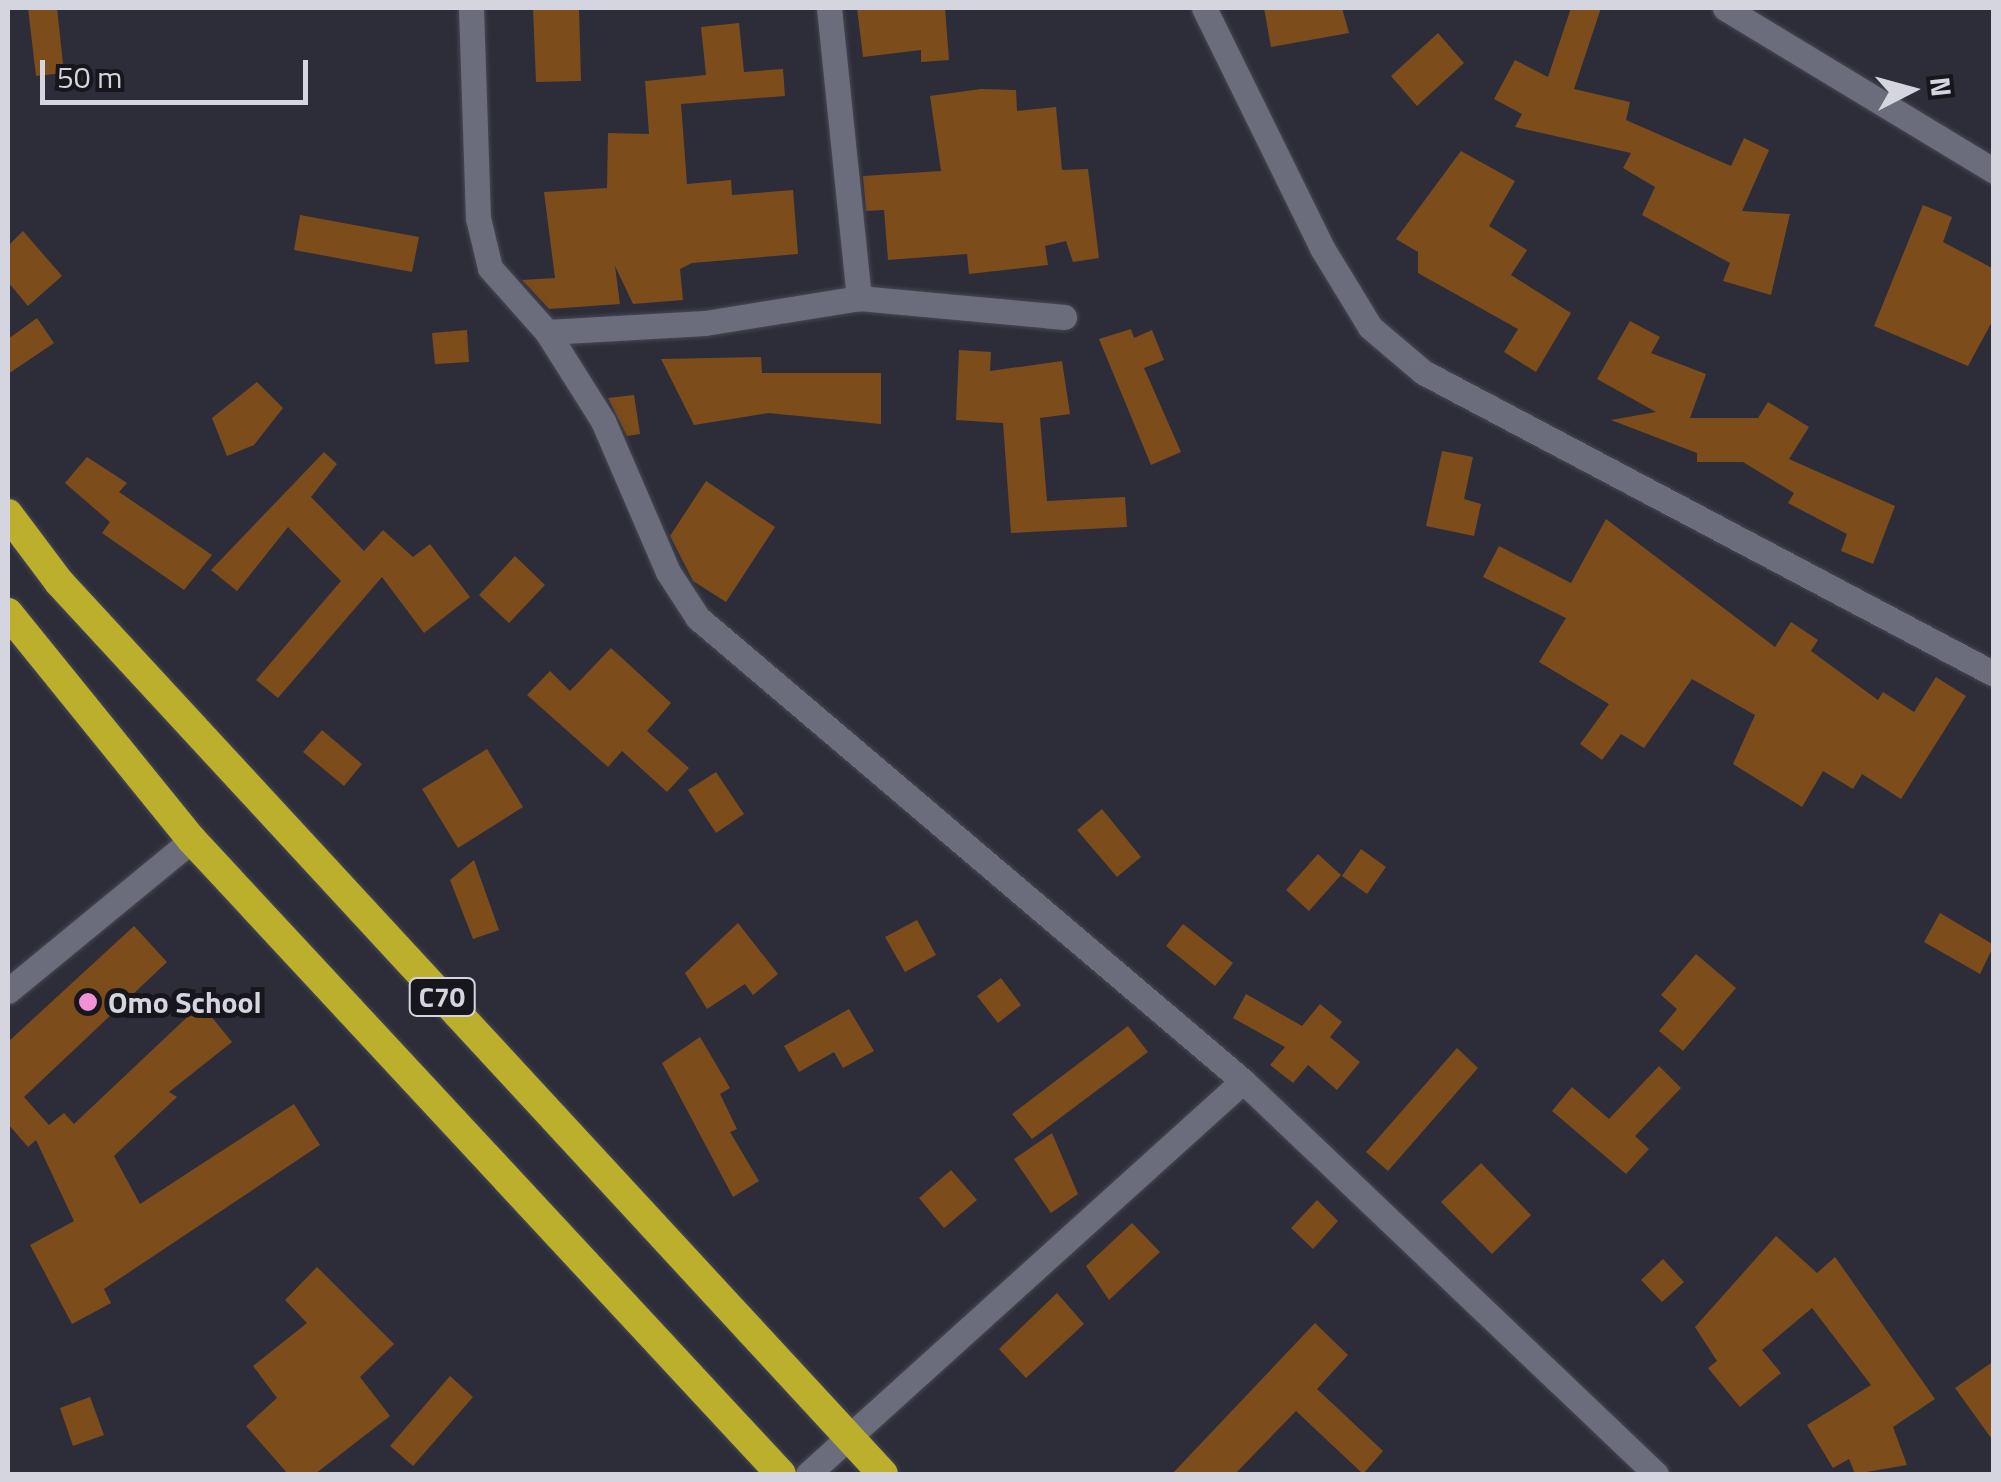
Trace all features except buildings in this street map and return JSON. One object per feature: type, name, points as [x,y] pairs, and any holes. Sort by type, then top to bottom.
[{"type":"highway","name":"C70","points":[[8,514],[59,582],[883,1474]]},
{"type":"highway","name":"C70","points":[[8,613],[192,840],[781,1474]]},
{"type":"street","points":[[471,8],[478,218],[490,268],[547,332],[603,421],[668,572],[698,618],[1243,1081],[1656,1474]]},
{"type":"street","points":[[829,8],[859,298]]},
{"type":"street","points":[[1204,8],[1322,248],[1370,326],[1423,372],[1994,674]]},
{"type":"street","points":[[1725,8],[1994,171]]},
{"type":"street","points":[[547,332],[705,323],[859,298],[1064,316]]},
{"type":"street","points":[[8,991],[192,840]]},
{"type":"street","points":[[808,1474],[1243,1081]]},
{"type":"place","name":"Omo School","points":[[88,1002]]}]
